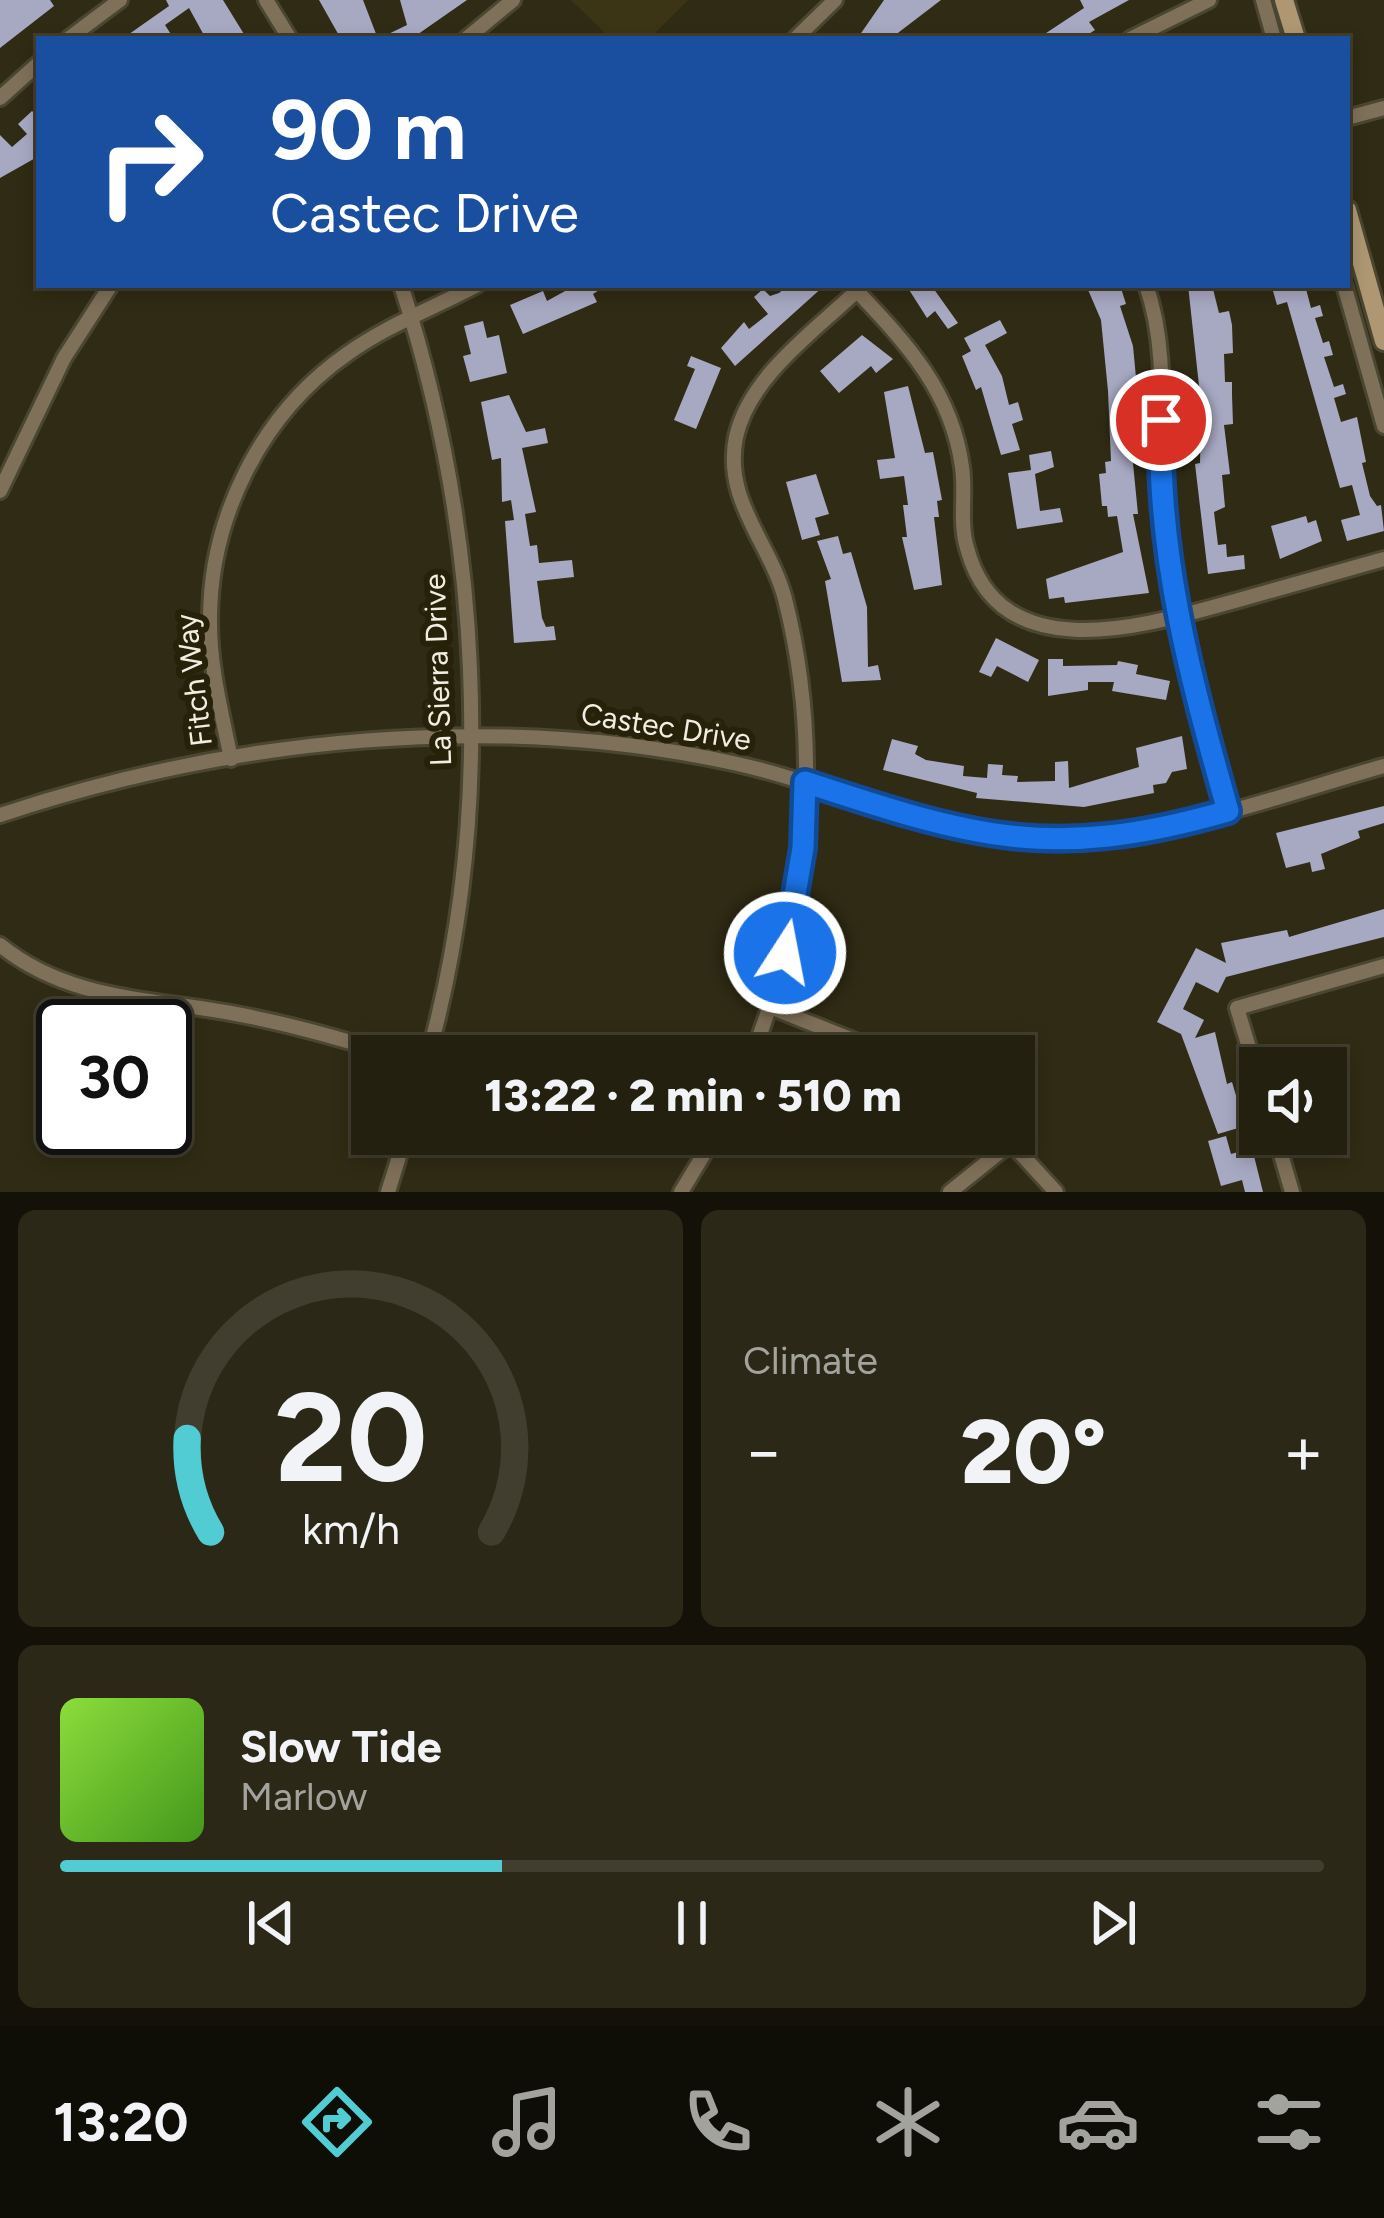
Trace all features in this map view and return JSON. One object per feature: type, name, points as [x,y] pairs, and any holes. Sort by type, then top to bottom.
[{"type":"main road","points":[[1284,0],[1295,36]]},
{"type":"main road","points":[[1350,221],[1384,340]]},
{"type":"street","points":[[72,36],[120,0]]},
{"type":"street","points":[[266,0],[288,36]]},
{"type":"street","points":[[470,36],[513,0]]},
{"type":"street","points":[[798,36],[835,0]]},
{"type":"street","points":[[1136,36],[1209,0]]},
{"type":"street","points":[[1263,0],[1273,36]]},
{"type":"street","points":[[0,98],[36,66]]},
{"type":"street","points":[[1350,117],[1384,108]]},
{"type":"street","points":[[0,491],[64,358],[109,288]]},
{"type":"street","name":"La Sierra Drive","points":[[402,288],[453,501],[468,736],[466,872],[452,961],[433,1035]]},
{"type":"street","name":"Fitch Way","points":[[231,759],[210,624],[214,567],[237,490],[271,430],[316,378],[372,337],[471,288]]},
{"type":"street","points":[[760,1035],[796,900],[805,782],[793,633],[777,573],[743,512],[734,459],[743,416],[759,388],[860,288],[910,346],[946,407],[960,453],[967,550],[996,600],[1037,626],[1065,631],[1131,627],[1384,559]]},
{"type":"street","points":[[1148,288],[1161,356],[1162,518],[1175,617],[1228,811]]},
{"type":"street","points":[[1345,288],[1384,426]]},
{"type":"street","name":"Castec Drive","points":[[0,815],[130,779],[231,759],[468,736],[631,744],[805,782],[944,827],[1028,839],[1130,835],[1384,766]]},
{"type":"street","points":[[0,945],[35,970],[76,988],[239,1014],[351,1044]]},
{"type":"street","points":[[1249,1047],[1238,1008],[1384,966]]},
{"type":"street","points":[[770,1007],[840,1035]]},
{"type":"street","points":[[388,1192],[399,1155]]},
{"type":"street","points":[[681,1192],[703,1155]]},
{"type":"street","points":[[950,1192],[988,1155]]},
{"type":"street","points":[[1022,1155],[1056,1192]]},
{"type":"street","points":[[1281,1155],[1292,1192]]},
{"type":"shaded area","points":[[571,0],[688,0],[652,36],[608,36]]},
{"type":"building","points":[[0,0],[50,0],[54,6],[0,48]]},
{"type":"building","points":[[166,0],[223,0],[245,36],[204,36],[189,8],[165,25],[172,36],[126,36],[169,6]]},
{"type":"building","points":[[319,0],[363,0],[377,36],[339,36]]},
{"type":"building","points":[[400,0],[467,0],[415,36],[384,36],[407,25]]},
{"type":"building","points":[[884,0],[941,0],[894,36],[859,36]]},
{"type":"building","points":[[1080,0],[1129,0],[1089,22],[1095,30],[1086,36],[1042,36],[1084,8]]},
{"type":"building","points":[[32,111],[36,115],[36,158],[0,178],[0,135],[12,147],[27,134],[18,124]]},
{"type":"building","points":[[571,288],[602,288],[593,294],[597,302],[523,334],[510,305],[543,291],[547,301]]},
{"type":"building","points":[[785,288],[822,288],[735,366],[721,348],[744,322],[749,329],[768,314],[754,297],[763,289],[770,296]]},
{"type":"building","points":[[908,288],[933,288],[958,323],[948,329],[935,311],[927,318]]},
{"type":"building","points":[[1087,288],[1121,288],[1126,304],[1120,306],[1133,346],[1137,388],[1137,453],[1132,453],[1138,514],[1133,514],[1149,593],[1065,603],[1064,597],[1049,599],[1046,579],[1123,552],[1117,516],[1108,517],[1107,506],[1102,506],[1099,474],[1106,473],[1105,462],[1111,461],[1101,320]]},
{"type":"building","points":[[1188,288],[1213,289],[1219,313],[1229,311],[1232,325],[1233,353],[1224,354],[1225,382],[1232,382],[1233,424],[1224,425],[1230,474],[1222,475],[1225,507],[1214,512],[1218,545],[1226,544],[1227,557],[1244,555],[1245,569],[1208,574],[1195,464],[1200,463],[1201,404]]},
{"type":"building","points":[[1306,288],[1311,308],[1320,305],[1323,316],[1315,318],[1323,343],[1329,341],[1333,355],[1324,357],[1334,387],[1343,384],[1346,394],[1334,398],[1341,422],[1357,417],[1366,462],[1362,463],[1370,496],[1381,505],[1384,531],[1347,541],[1341,520],[1360,515],[1352,485],[1340,488],[1287,302],[1277,305],[1273,291]]},
{"type":"building","points":[[1000,320],[1007,333],[985,345],[1002,376],[1009,405],[1018,402],[1023,420],[1012,424],[1020,450],[1001,455],[981,387],[976,390],[962,356],[971,351],[964,338]]},
{"type":"building","points":[[483,321],[487,338],[499,335],[507,373],[470,382],[463,356],[471,354],[464,326]]},
{"type":"building","points":[[862,335],[893,359],[876,373],[871,366],[839,393],[820,371]]},
{"type":"building","points":[[691,356],[721,368],[696,429],[674,420],[695,369],[687,366]]},
{"type":"building","points":[[908,386],[925,453],[933,452],[942,500],[937,501],[939,517],[934,517],[942,585],[914,590],[902,537],[907,537],[904,476],[880,479],[877,460],[895,458],[884,392]]},
{"type":"building","points":[[509,395],[526,432],[545,428],[548,443],[522,448],[536,512],[525,514],[530,546],[537,545],[539,563],[572,560],[574,577],[537,581],[542,618],[546,627],[554,626],[556,640],[514,643],[505,521],[514,520],[511,500],[502,502],[501,458],[492,460],[481,402]]},
{"type":"building","points":[[1051,451],[1054,467],[1035,474],[1040,511],[1060,508],[1063,522],[1017,529],[1008,473],[1031,470],[1029,455]]},
{"type":"building","points":[[816,474],[829,514],[815,518],[820,535],[802,540],[786,482]]},
{"type":"building","points":[[1306,516],[1308,523],[1316,520],[1322,541],[1280,559],[1271,526]]},
{"type":"building","points":[[838,536],[843,554],[851,552],[867,607],[868,667],[878,665],[881,680],[842,682],[825,581],[831,579],[817,541]]},
{"type":"building","points":[[996,638],[1039,660],[1028,682],[997,666],[991,677],[979,672]]},
{"type":"building","points":[[1048,659],[1063,659],[1063,666],[1117,665],[1118,661],[1138,665],[1136,674],[1170,681],[1166,700],[1112,691],[1114,682],[1088,682],[1088,690],[1048,696]]},
{"type":"building","points":[[1182,736],[1187,769],[1172,772],[1166,783],[1153,785],[1154,793],[1084,807],[976,798],[977,793],[883,770],[892,739],[918,746],[915,754],[926,760],[964,766],[963,776],[987,778],[988,764],[1003,765],[1002,775],[1018,776],[1017,782],[1055,781],[1055,762],[1068,761],[1069,788],[1139,767],[1136,748]]},
{"type":"building","points":[[1384,806],[1384,823],[1358,831],[1360,838],[1321,854],[1325,869],[1312,872],[1310,862],[1286,868],[1276,833]]},
{"type":"building","points":[[1384,909],[1384,937],[1226,977],[1218,993],[1196,982],[1183,1009],[1204,1020],[1195,1038],[1215,1032],[1227,1084],[1232,1082],[1239,1106],[1239,1128],[1218,1134],[1181,1034],[1157,1022],[1196,948],[1226,963],[1221,943],[1287,930],[1289,937]]},
{"type":"building","points":[[1226,1136],[1231,1154],[1254,1155],[1263,1192],[1245,1192],[1242,1180],[1221,1186],[1208,1141]]},
{"type":"route","points":[[785,953],[803,848],[805,782],[911,819],[1011,838],[1130,835],[1228,811],[1175,617],[1162,518],[1161,420]]}]
